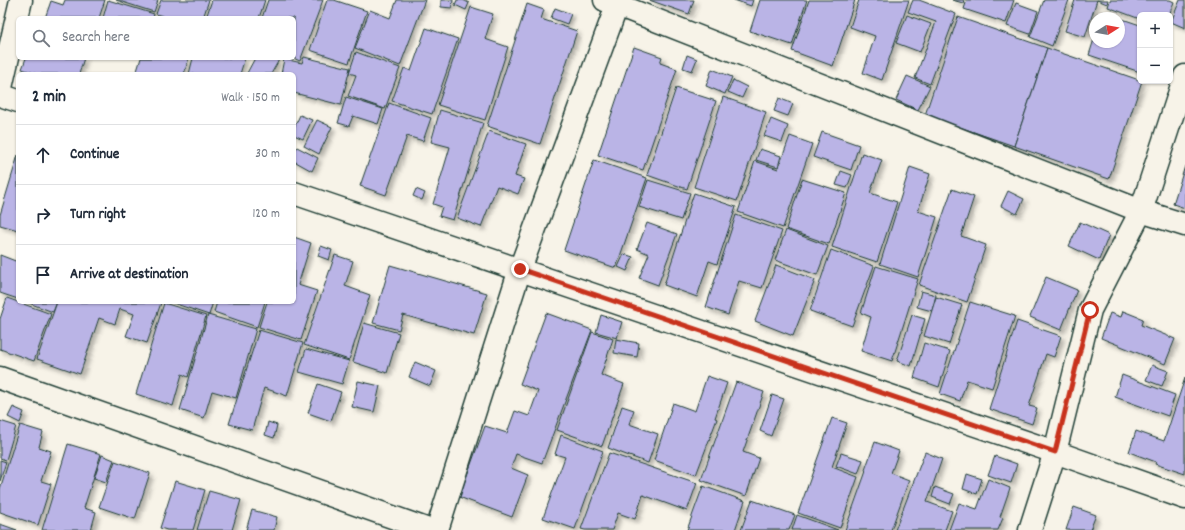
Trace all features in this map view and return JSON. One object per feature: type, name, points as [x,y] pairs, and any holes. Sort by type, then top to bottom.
[{"type":"street","points":[[17,16],[21,0]]},
{"type":"street","points":[[437,530],[520,269],[614,1],[1140,211],[1185,225]]},
{"type":"street","points":[[0,92],[16,22]]},
{"type":"street","points":[[1030,530],[1055,452],[1090,310],[1140,211],[1185,76]]},
{"type":"street","points":[[0,95],[16,100]]},
{"type":"street","points":[[296,195],[520,269],[1185,498]]},
{"type":"street","points":[[0,378],[429,530]]},
{"type":"building","points":[[65,0],[105,0],[100,16],[46,16],[51,1],[63,5]]},
{"type":"building","points":[[108,0],[154,14],[154,16],[104,16]]},
{"type":"building","points":[[116,0],[158,0],[154,12]]},
{"type":"building","points":[[161,0],[209,0],[204,16],[162,16],[156,14]]},
{"type":"building","points":[[212,0],[265,0],[260,16],[207,16]]},
{"type":"building","points":[[268,0],[323,0],[300,61],[296,59],[296,16],[263,16]]},
{"type":"building","points":[[327,0],[334,0],[367,11],[349,63],[310,50]]},
{"type":"building","points":[[397,0],[425,0],[400,66],[355,48],[370,10],[390,18]]},
{"type":"building","points":[[441,0],[453,0],[452,8],[441,7]]},
{"type":"building","points":[[457,0],[463,0],[469,3],[466,10],[455,5]]},
{"type":"building","points":[[649,0],[694,0],[689,14]]},
{"type":"building","points":[[734,0],[753,0],[751,6]]},
{"type":"building","points":[[760,0],[807,0],[792,45],[750,31]]},
{"type":"building","points":[[809,0],[855,0],[833,66],[792,51]]},
{"type":"building","points":[[859,0],[909,0],[882,80],[863,73],[875,36],[850,27]]},
{"type":"building","points":[[913,0],[919,0],[956,14],[930,84],[915,78],[936,22],[908,12]]},
{"type":"building","points":[[952,0],[964,0],[963,3]]},
{"type":"building","points":[[967,0],[1014,0],[1006,23],[964,9]]},
{"type":"building","points":[[1044,0],[1069,0],[1052,46],[1030,37]]},
{"type":"building","points":[[1075,0],[1097,0],[1093,12],[1089,12],[1089,25],[1085,37],[1065,31]]},
{"type":"building","points":[[1097,0],[1108,0],[1107,4]]},
{"type":"building","points":[[1110,0],[1170,0],[1174,2],[1170,12],[1137,12],[1137,18],[1125,13],[1125,12],[1108,7]]},
{"type":"building","points":[[1180,0],[1185,0],[1185,28],[1173,23],[1173,17]]},
{"type":"building","points":[[1016,3],[1038,11],[1030,34],[1007,26]]},
{"type":"building","points":[[527,4],[544,10],[541,19],[577,31],[540,144],[487,126]]},
{"type":"building","points":[[471,7],[493,14],[485,39],[508,47],[485,120],[438,105]]},
{"type":"building","points":[[555,8],[571,14],[567,24],[551,18]]},
{"type":"building","points":[[907,15],[931,24],[920,52],[896,43]]},
{"type":"building","points":[[958,17],[1047,48],[1014,146],[925,115]]},
{"type":"building","points":[[1125,20],[1137,24],[1137,71],[1089,55],[1091,48],[1125,48]]},
{"type":"building","points":[[426,28],[458,39],[432,114],[392,101],[404,68],[411,71]]},
{"type":"building","points":[[634,47],[662,57],[660,63],[677,69],[643,170],[598,155]]},
{"type":"building","points":[[1047,48],[1137,79],[1137,84],[1141,84],[1109,179],[1014,146]]},
{"type":"building","points":[[356,52],[400,68],[385,109],[348,96],[356,75],[349,73]]},
{"type":"building","points":[[687,55],[697,59],[692,71],[683,68]]},
{"type":"building","points":[[304,57],[350,68],[341,105],[296,94],[296,72],[281,72],[284,60],[302,63]]},
{"type":"building","points":[[25,60],[83,60],[80,72],[31,72],[22,69]]},
{"type":"building","points":[[140,60],[188,60],[185,72],[137,72]]},
{"type":"building","points":[[192,60],[244,60],[241,72],[190,72]]},
{"type":"building","points":[[254,60],[279,60],[272,72],[248,72]]},
{"type":"building","points":[[712,69],[732,77],[725,94],[706,86]]},
{"type":"building","points":[[907,76],[930,86],[918,110],[896,100]]},
{"type":"building","points":[[733,80],[747,87],[742,98],[728,92]]},
{"type":"building","points":[[676,88],[716,101],[687,189],[647,175]]},
{"type":"building","points":[[346,97],[383,109],[378,124],[353,116],[349,126],[338,123]]},
{"type":"building","points":[[723,97],[766,112],[737,201],[694,187]]},
{"type":"building","points":[[779,98],[793,104],[788,116],[774,111]]},
{"type":"building","points":[[389,103],[431,118],[423,141],[407,136],[386,195],[360,186]]},
{"type":"building","points":[[440,110],[483,123],[453,220],[439,216],[442,207],[433,204],[450,147],[431,142]]},
{"type":"building","points":[[300,115],[312,120],[303,139],[296,136],[296,124]]},
{"type":"building","points":[[771,119],[788,126],[782,142],[764,136]]},
{"type":"building","points":[[317,120],[332,127],[319,154],[304,146]]},
{"type":"building","points":[[489,131],[526,144],[515,176],[524,179],[518,194],[497,186],[481,227],[457,218]]},
{"type":"building","points":[[822,132],[859,145],[851,170],[813,157]]},
{"type":"building","points":[[790,136],[812,144],[783,228],[738,212],[755,161],[778,169]]},
{"type":"building","points":[[297,147],[318,158],[312,171],[296,162]]},
{"type":"building","points":[[760,149],[781,156],[778,167],[756,160]]},
{"type":"building","points":[[862,153],[882,160],[870,193],[897,202],[877,262],[832,247]]},
{"type":"building","points":[[594,160],[647,178],[616,268],[564,250]]},
{"type":"building","points":[[16,162],[16,229],[0,225],[0,215]]},
{"type":"building","points":[[1185,166],[1185,208],[1173,204]]},
{"type":"building","points":[[910,167],[930,174],[918,211],[937,217],[918,277],[880,264]]},
{"type":"building","points":[[841,171],[852,175],[847,188],[836,185]]},
{"type":"building","points":[[802,179],[846,193],[829,244],[786,229]]},
{"type":"building","points":[[648,180],[690,193],[681,220],[639,207]]},
{"type":"building","points":[[416,189],[425,193],[422,200],[413,196]]},
{"type":"building","points":[[952,189],[974,197],[961,236],[986,245],[967,302],[919,285]]},
{"type":"building","points":[[1008,191],[1024,199],[1017,214],[1001,206]]},
{"type":"building","points":[[694,193],[736,207],[717,264],[709,261],[697,297],[664,285]]},
{"type":"building","points":[[736,215],[782,231],[762,288],[739,281],[728,315],[706,307]]},
{"type":"building","points":[[1080,222],[1109,235],[1099,260],[1069,246]]},
{"type":"building","points":[[647,223],[677,234],[658,285],[639,278],[649,254],[637,249]]},
{"type":"building","points":[[786,230],[828,246],[817,275],[775,260]]},
{"type":"building","points":[[296,238],[311,243],[298,285],[317,291],[301,340],[259,327],[266,304],[296,304]]},
{"type":"building","points":[[321,246],[332,250],[329,260],[318,256]]},
{"type":"building","points":[[831,250],[874,266],[852,326],[810,311]]},
{"type":"building","points":[[624,254],[633,257],[627,271],[618,267]]},
{"type":"building","points":[[0,255],[16,261],[16,298],[0,293]]},
{"type":"building","points":[[335,255],[353,261],[345,286],[370,295],[349,360],[304,345]]},
{"type":"building","points":[[390,265],[487,293],[474,335],[403,315],[399,330],[373,323]]},
{"type":"building","points":[[776,265],[815,280],[793,336],[755,321]]},
{"type":"building","points":[[876,266],[918,279],[892,361],[861,351],[871,317],[861,313]]},
{"type":"building","points":[[1046,277],[1077,290],[1061,330],[1030,317]]},
{"type":"building","points":[[921,291],[936,295],[932,311],[917,307]]},
{"type":"building","points":[[936,297],[962,305],[949,344],[924,336]]},
{"type":"building","points":[[7,298],[16,301],[16,304],[24,304],[51,314],[34,361],[0,349],[0,319]]},
{"type":"building","points":[[970,302],[1015,316],[992,388],[967,380],[960,401],[940,394]]},
{"type":"building","points":[[31,304],[56,304],[53,312]]},
{"type":"building","points":[[56,304],[161,304],[147,343],[126,336],[134,314],[120,309],[115,324],[99,318],[80,374],[37,359]]},
{"type":"building","points":[[164,304],[206,316],[188,377],[182,374],[173,406],[136,394]]},
{"type":"building","points":[[176,304],[212,304],[209,315]]},
{"type":"building","points":[[216,304],[264,304],[257,327],[214,312]]},
{"type":"building","points":[[1123,311],[1143,319],[1141,325],[1175,339],[1165,364],[1101,338],[1110,313],[1121,317]]},
{"type":"building","points":[[546,313],[592,330],[542,463],[516,454],[511,468],[528,475],[512,517],[459,497],[485,426],[507,433],[515,411],[529,416],[538,391],[520,384]]},
{"type":"building","points":[[208,315],[256,329],[236,398],[212,391],[204,418],[180,410]]},
{"type":"building","points":[[601,315],[622,322],[617,338],[596,332]]},
{"type":"building","points":[[912,315],[925,319],[911,366],[897,361]]},
{"type":"building","points":[[1017,321],[1061,336],[1054,357],[1046,354],[1029,406],[1037,408],[1032,424],[989,409]]},
{"type":"building","points":[[364,323],[399,333],[387,373],[353,362]]},
{"type":"building","points":[[259,330],[303,343],[287,396],[264,388],[252,430],[229,424]]},
{"type":"building","points":[[592,332],[613,339],[601,375],[624,384],[602,446],[557,430]]},
{"type":"building","points":[[616,339],[639,343],[637,357],[614,353]]},
{"type":"building","points":[[924,343],[950,351],[939,387],[914,378]]},
{"type":"building","points":[[306,349],[349,361],[342,384],[299,372]]},
{"type":"building","points":[[415,362],[436,371],[430,386],[409,377]]},
{"type":"building","points":[[1152,365],[1168,371],[1162,386],[1146,380]]},
{"type":"building","points":[[1122,375],[1175,395],[1168,416],[1115,397]]},
{"type":"building","points":[[707,376],[727,383],[715,418],[717,419],[696,475],[654,460],[673,403],[695,411]]},
{"type":"building","points":[[1185,378],[1185,474],[1155,464],[1156,462],[1129,452],[1136,431],[1164,441]]},
{"type":"building","points":[[358,381],[380,386],[374,412],[352,407]]},
{"type":"building","points":[[736,382],[764,392],[743,452],[759,458],[746,496],[701,480]]},
{"type":"building","points":[[318,384],[341,392],[331,421],[308,413]]},
{"type":"building","points":[[772,395],[784,399],[771,436],[760,431]]},
{"type":"building","points":[[622,406],[634,410],[629,424],[658,434],[648,463],[608,448]]},
{"type":"building","points":[[13,407],[24,412],[20,423],[8,417]]},
{"type":"building","points":[[832,418],[847,423],[832,467],[858,477],[840,528],[798,513]]},
{"type":"building","points":[[0,421],[16,426],[6,460],[0,458]]},
{"type":"building","points":[[268,422],[277,425],[274,438],[265,435]]},
{"type":"building","points":[[20,425],[43,432],[39,447],[51,451],[41,481],[51,484],[38,525],[0,512],[0,489]]},
{"type":"building","points":[[561,435],[603,451],[575,529],[543,518],[565,457],[555,454]]},
{"type":"building","points":[[875,442],[899,451],[891,473],[909,480],[891,530],[845,530],[866,471],[865,470]]},
{"type":"building","points":[[68,444],[101,454],[84,508],[96,512],[91,530],[42,530]]},
{"type":"building","points":[[925,452],[942,459],[927,502],[952,511],[945,530],[895,530]]},
{"type":"building","points":[[609,453],[697,483],[687,511],[643,495],[635,519],[618,513],[612,530],[581,529]]},
{"type":"building","points":[[841,453],[863,460],[858,474],[836,466]]},
{"type":"building","points":[[102,455],[114,460],[106,482],[94,478]]},
{"type":"building","points":[[995,456],[1017,464],[1011,483],[988,475]]},
{"type":"building","points":[[0,460],[6,462],[0,481]]},
{"type":"building","points":[[115,461],[150,473],[135,519],[99,507]]},
{"type":"building","points":[[967,474],[982,479],[977,494],[963,489]]},
{"type":"building","points":[[988,479],[1010,488],[1000,517],[1003,518],[998,530],[949,530],[959,503],[977,509]]},
{"type":"building","points":[[175,481],[205,490],[193,530],[167,530],[160,528]]},
{"type":"building","points":[[703,486],[745,501],[735,530],[687,530]]},
{"type":"building","points":[[935,487],[954,494],[950,504],[932,497]]},
{"type":"building","points":[[209,491],[241,500],[232,530],[197,530]]},
{"type":"building","points":[[752,500],[795,515],[789,530],[741,530]]},
{"type":"building","points":[[1074,507],[1096,515],[1090,530],[1066,530]]},
{"type":"building","points":[[252,510],[277,517],[274,530],[246,530]]},
{"type":"building","points":[[797,515],[838,530],[792,530]]},
{"type":"building","points":[[0,524],[17,530],[0,530]]},
{"type":"route","points":[[520,269],[1055,452],[1090,310]]}]
